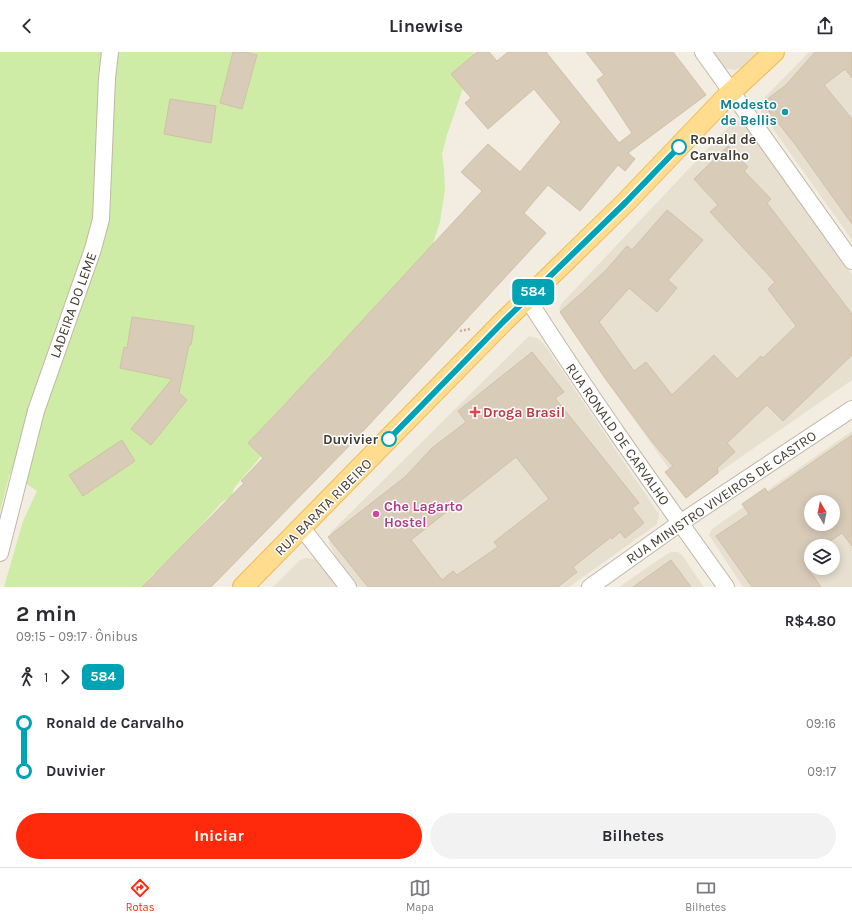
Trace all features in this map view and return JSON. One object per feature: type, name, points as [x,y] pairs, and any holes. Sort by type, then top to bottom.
[{"type":"main road","name":"RUA BARATA RIBEIRO","points":[[243,587],[527,298],[626,202],[731,92],[774,52]]},
{"type":"street","name":"LADEIRA DO LEME","points":[[0,553],[36,411],[93,249],[101,219],[107,78],[110,52]]},
{"type":"street","points":[[703,52],[852,261]]},
{"type":"street","name":"RUA RONALD DE CARVALHO","points":[[527,298],[566,360],[726,587]]},
{"type":"street","name":"RUA MINISTRO VIVEIROS DE CASTRO","points":[[590,587],[680,523],[852,409]]},
{"type":"street","points":[[302,528],[348,587]]},
{"type":"shaded area","points":[[713,52],[760,52],[745,66],[735,70],[724,68]]},
{"type":"shaded area","points":[[809,52],[852,52],[852,240],[761,112],[759,106],[763,99]]},
{"type":"shaded area","points":[[734,121],[744,123],[852,275],[852,380],[718,473],[699,488],[691,491],[685,491],[605,379],[564,319],[559,309],[562,303]]},
{"type":"shaded area","points":[[529,336],[539,339],[544,344],[659,514],[656,525],[569,587],[358,587],[340,565],[329,543],[331,532]]},
{"type":"shaded area","points":[[852,431],[852,587],[743,587],[709,535],[712,529]]},
{"type":"shaded area","points":[[671,552],[678,552],[682,555],[704,587],[619,587],[667,554]]},
{"type":"shaded area","points":[[306,558],[315,559],[320,562],[339,587],[273,587],[300,560]]},
{"type":"green space","points":[[0,52],[474,52],[442,154],[445,190],[440,222],[431,250],[339,349],[330,354],[301,387],[262,455],[234,488],[232,496],[221,503],[189,542],[158,575],[154,573],[142,587],[4,587],[23,521],[37,491],[10,473],[0,512]]},
{"type":"building","points":[[233,52],[245,52],[257,55],[242,109],[220,103]]},
{"type":"building","points":[[477,52],[489,52],[497,61],[508,52],[546,52],[619,143],[632,133],[597,80],[604,75],[586,52],[673,52],[706,95],[628,153],[635,159],[625,171],[618,165],[580,211],[548,185],[524,213],[546,233],[354,441],[211,587],[142,587],[244,483],[241,481],[263,458],[248,443],[482,191],[461,172],[488,144],[520,172],[561,122],[534,89],[488,129],[465,103],[471,98],[451,74]]},
{"type":"building","points":[[815,52],[852,52],[852,78],[845,69],[824,85],[852,119],[852,224],[795,144],[762,103],[786,85]]},
{"type":"building","points":[[170,99],[216,106],[211,143],[164,134]]},
{"type":"building","points":[[728,146],[748,167],[744,171],[771,199],[767,203],[852,314],[852,355],[783,421],[767,405],[727,443],[735,452],[717,468],[718,473],[686,498],[665,472],[673,466],[654,444],[605,378],[560,312],[607,269],[627,246],[632,250],[667,210],[703,240],[668,280],[677,288],[657,312],[629,288],[599,322],[634,371],[646,362],[672,395],[714,355],[737,379],[761,356],[763,358],[796,326],[768,289],[775,282],[710,212],[718,205],[694,179]]},
{"type":"building","points":[[132,317],[194,326],[191,345],[189,345],[179,393],[187,400],[151,445],[131,429],[172,379],[120,368],[124,347],[127,348]]},
{"type":"building","points":[[532,352],[564,392],[555,398],[639,503],[632,508],[644,523],[625,538],[620,532],[612,539],[611,537],[573,567],[577,572],[558,587],[368,587],[328,537],[405,477],[432,448],[466,422],[458,411]],"holes":[[[516,457],[549,499],[494,542],[498,547],[457,575],[453,571],[442,580],[411,540]]]},
{"type":"building","points":[[852,435],[852,546],[842,533],[833,539],[804,539],[804,559],[802,560],[804,563],[804,575],[813,575],[821,587],[752,587],[716,536],[749,514],[742,504],[765,488],[768,493]]},
{"type":"building","points":[[122,440],[135,461],[83,496],[69,475]]},
{"type":"building","points":[[671,560],[691,587],[633,587]]},
{"type":"bus line","name":"584","points":[[389,439],[489,336],[626,202],[679,147]]},
{"type":"place","name":"Modesto de Bellis","points":[[785,112]]},
{"type":"place","name":"Ronald de Carvalho","points":[[679,147]]},
{"type":"place","name":"Droga Brasil","points":[[475,412]]},
{"type":"place","name":"Duvivier","points":[[389,439]]},
{"type":"place","name":"Che Lagarto Hostel","points":[[376,514]]}]
